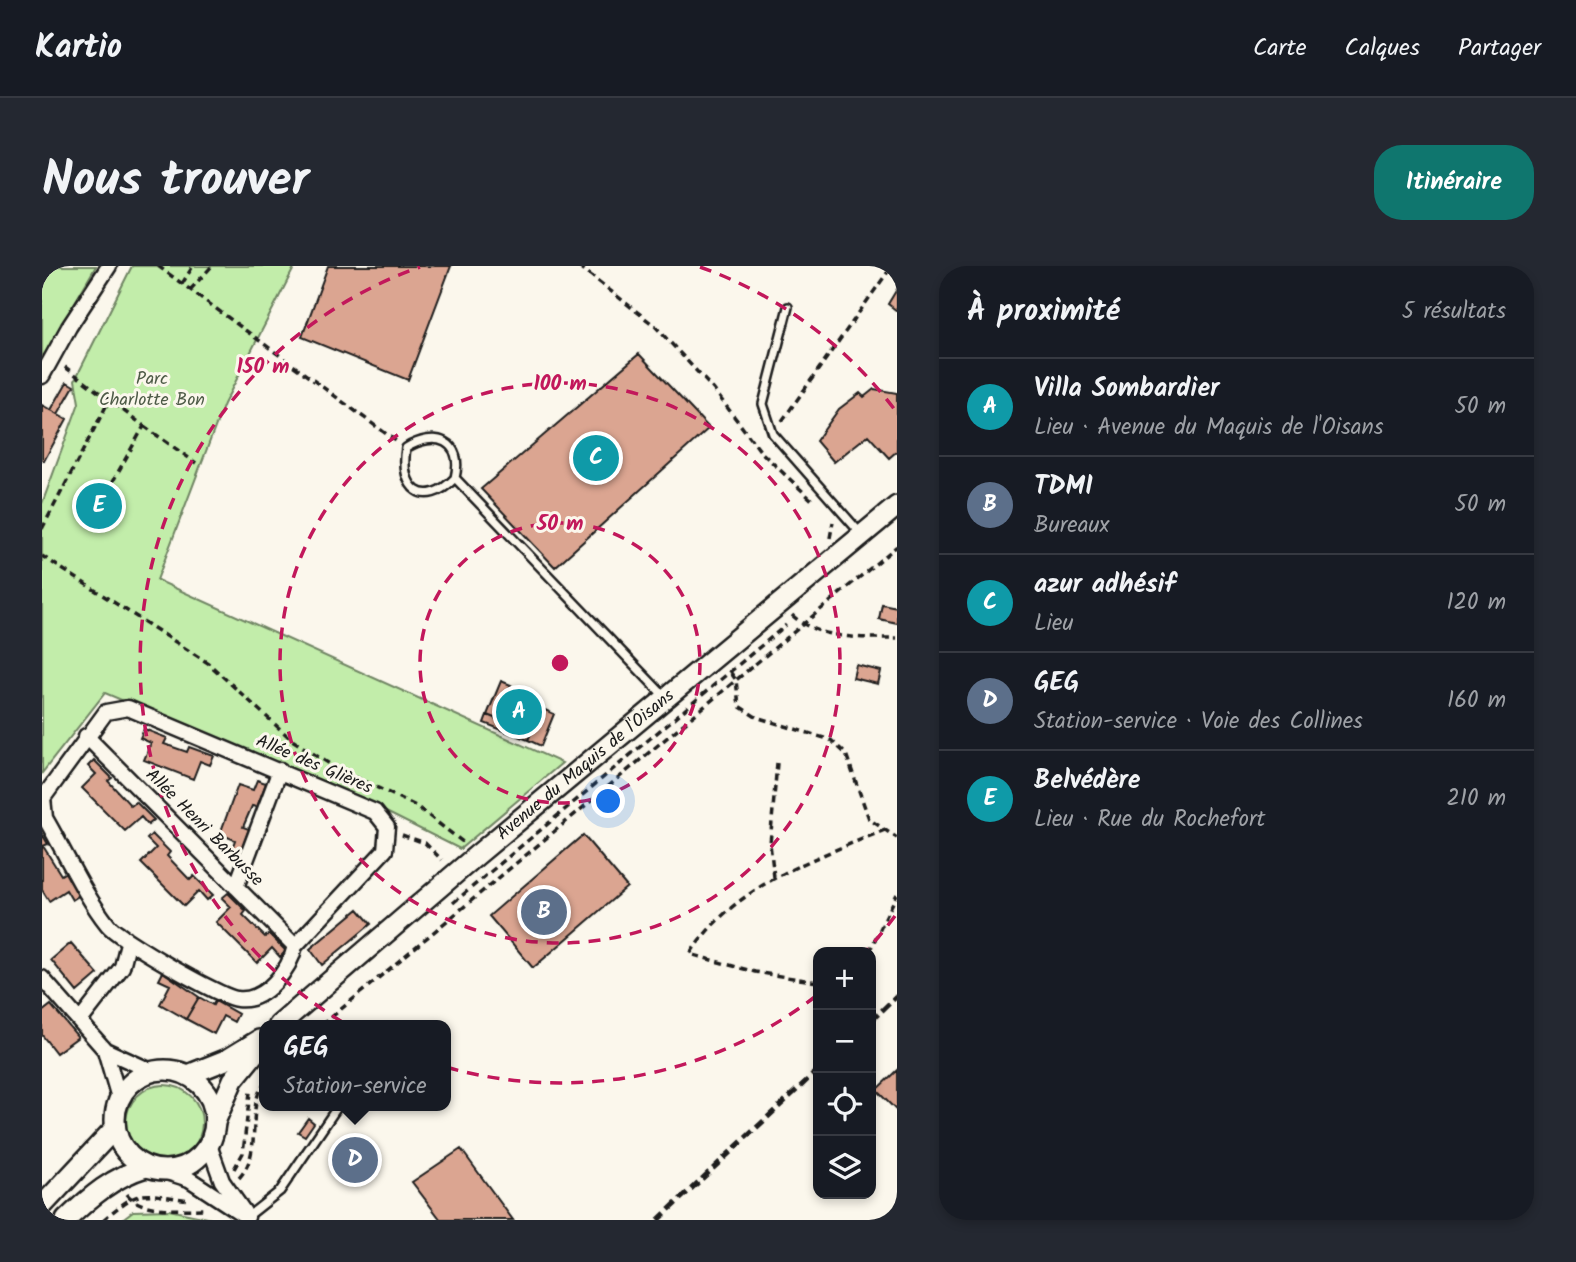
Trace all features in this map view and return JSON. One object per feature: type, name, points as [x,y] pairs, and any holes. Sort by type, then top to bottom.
[{"type":"street","points":[[42,376],[109,266]]},
{"type":"street","name":"Avenue du Maquis de l'Oisans","points":[[285,1020],[660,692],[716,656],[897,506]]},
{"type":"street","name":"Allée des Glières","points":[[295,946],[290,965],[257,997],[236,1000],[128,943],[108,925],[45,818],[43,798],[86,736],[106,712],[128,708],[375,812],[387,827],[386,835]]},
{"type":"street","name":"Allée Henri Barbusse","points":[[86,736],[295,946]]},
{"type":"street","points":[[236,887],[280,770]]},
{"type":"street","points":[[295,946],[385,850],[386,835]]},
{"type":"street","points":[[80,1021],[122,967],[128,943]]},
{"type":"street","points":[[42,978],[105,1049],[151,1071]]},
{"type":"street","points":[[188,1075],[228,1059],[259,1039]]},
{"type":"street","points":[[66,1220],[95,1192],[127,1172],[181,1168],[198,1159],[209,1145],[215,1122],[233,1080],[259,1048]]},
{"type":"street","points":[[105,1049],[120,1098]]},
{"type":"street","points":[[215,1122],[213,1103],[203,1086],[188,1075],[164,1069],[151,1071],[127,1086],[120,1098],[115,1128],[121,1144],[131,1158],[155,1169],[189,1179],[246,1219]]},
{"type":"street","points":[[42,1206],[115,1128]]},
{"type":"street","points":[[209,1145],[218,1174],[246,1219]]},
{"type":"lane","points":[[788,307],[763,404],[773,435],[863,535]]},
{"type":"lane","points":[[435,438],[447,443],[454,451],[458,465],[455,478],[443,491],[427,494],[418,491],[407,482],[402,469],[406,448],[420,439],[435,438]]},
{"type":"lane","points":[[455,478],[660,692]]},
{"type":"lane","points":[[246,1219],[280,1191],[335,1111]]},
{"type":"path","points":[[158,266],[406,448]]},
{"type":"path","points":[[182,284],[193,266]]},
{"type":"path","points":[[190,290],[212,266]]},
{"type":"path","points":[[579,266],[655,326],[714,390],[761,452],[816,504]]},
{"type":"path","points":[[761,452],[892,266]]},
{"type":"path","points":[[53,357],[196,463]]},
{"type":"path","points":[[42,529],[114,391]]},
{"type":"path","points":[[99,506],[144,426]]},
{"type":"path","points":[[825,512],[834,521],[827,549],[835,558]]},
{"type":"path","points":[[328,1020],[897,546]]},
{"type":"path","points":[[42,556],[208,663],[292,740],[336,768],[416,806],[469,846]]},
{"type":"path","points":[[780,603],[803,625],[816,630],[863,638],[897,638]]},
{"type":"path","points":[[450,906],[804,610]]},
{"type":"path","points":[[716,656],[736,680],[739,706],[756,717],[831,740],[846,754],[869,819],[897,838]]},
{"type":"path","points":[[774,877],[770,844],[776,762]]},
{"type":"path","points":[[813,981],[755,972],[690,954],[706,930],[753,889],[824,853],[885,830]]},
{"type":"path","points":[[386,835],[405,835],[425,843],[446,865]]},
{"type":"path","points":[[871,947],[897,894]]},
{"type":"path","points":[[244,1144],[246,1108],[255,1082]]},
{"type":"path","points":[[103,1220],[129,1198]]},
{"type":"green space","points":[[42,266],[96,266],[42,359]]},
{"type":"green space","name":"Parc Charlotte Bon","points":[[132,266],[295,266],[224,404],[157,580],[562,763],[460,849],[386,812],[105,693],[42,773],[42,504],[79,403],[75,380]]},
{"type":"green space","points":[[164,1085],[178,1088],[191,1096],[199,1109],[202,1123],[199,1137],[191,1150],[178,1158],[164,1161],[150,1158],[137,1150],[129,1137],[126,1123],[129,1109],[137,1096],[150,1088]]},
{"type":"green space","points":[[169,1210],[216,1220],[121,1220],[133,1211]]},
{"type":"building","points":[[328,266],[451,266],[408,380],[302,337]]},
{"type":"building","points":[[897,289],[897,311],[888,304]]},
{"type":"building","points":[[639,354],[709,428],[555,567],[481,489]]},
{"type":"building","points":[[67,382],[74,386],[58,414],[51,410]]},
{"type":"building","points":[[874,389],[897,393],[897,451],[889,458],[868,435],[834,462],[816,441],[839,409],[860,393],[864,397]]},
{"type":"building","points":[[42,405],[67,419],[44,461],[42,460]]},
{"type":"building","points":[[882,604],[897,607],[897,623],[879,619]]},
{"type":"building","points":[[856,665],[881,671],[878,684],[853,678]]},
{"type":"building","points":[[501,681],[511,685],[507,693],[554,714],[541,746],[528,740],[531,733],[487,715]]},
{"type":"building","points":[[487,715],[531,733],[528,740],[484,723]]},
{"type":"building","points":[[144,729],[167,738],[164,744],[187,752],[189,747],[214,756],[210,765],[200,761],[193,779],[144,760],[151,743],[140,738]]},
{"type":"building","points":[[94,760],[112,778],[108,781],[131,806],[136,802],[154,820],[148,825],[141,817],[125,831],[82,788],[96,774],[88,766]]},
{"type":"building","points":[[257,780],[266,783],[257,807],[252,806],[243,827],[249,829],[240,854],[231,851],[235,840],[220,834],[238,785],[253,790]]},
{"type":"building","points":[[42,834],[48,844],[43,846],[61,875],[66,872],[80,895],[72,900],[66,890],[49,901],[42,890]]},
{"type":"building","points":[[152,834],[170,852],[167,856],[190,880],[194,876],[213,895],[207,900],[199,891],[184,906],[141,863],[156,848],[147,839]]},
{"type":"building","points":[[583,835],[627,887],[533,968],[489,916]]},
{"type":"building","points":[[228,893],[246,911],[243,915],[265,937],[269,934],[286,951],[280,957],[272,948],[257,963],[216,922],[231,907],[222,898]]},
{"type":"building","points":[[358,909],[371,924],[322,965],[310,949]]},
{"type":"building","points":[[71,943],[98,974],[77,992],[51,960]]},
{"type":"building","points":[[163,972],[199,997],[186,1019],[160,1004],[170,985],[159,980]]},
{"type":"building","points":[[199,997],[213,1005],[215,1001],[238,1014],[234,1022],[223,1016],[214,1034],[186,1019]]},
{"type":"building","points":[[51,1005],[78,1037],[56,1053],[42,1035],[42,1012]]},
{"type":"building","points":[[897,1070],[897,1111],[876,1090]]},
{"type":"building","points":[[308,1118],[314,1123],[305,1136],[298,1132]]},
{"type":"building","points":[[341,1141],[379,1164],[369,1180],[332,1156]]},
{"type":"building","points":[[461,1149],[513,1220],[441,1220],[412,1182]]},
{"type":"railway","points":[[876,1016],[897,996]]},
{"type":"railway","points":[[658,1220],[815,1073]]},
{"type":"place","name":"azur adhésif","points":[[596,458]]},
{"type":"place","name":"Belvédère","points":[[99,506]]},
{"type":"place","name":"Villa Sombardier","points":[[519,712]]},
{"type":"place","name":"TDMI","points":[[544,912]]},
{"type":"place","name":"GEG","points":[[355,1160]]}]
